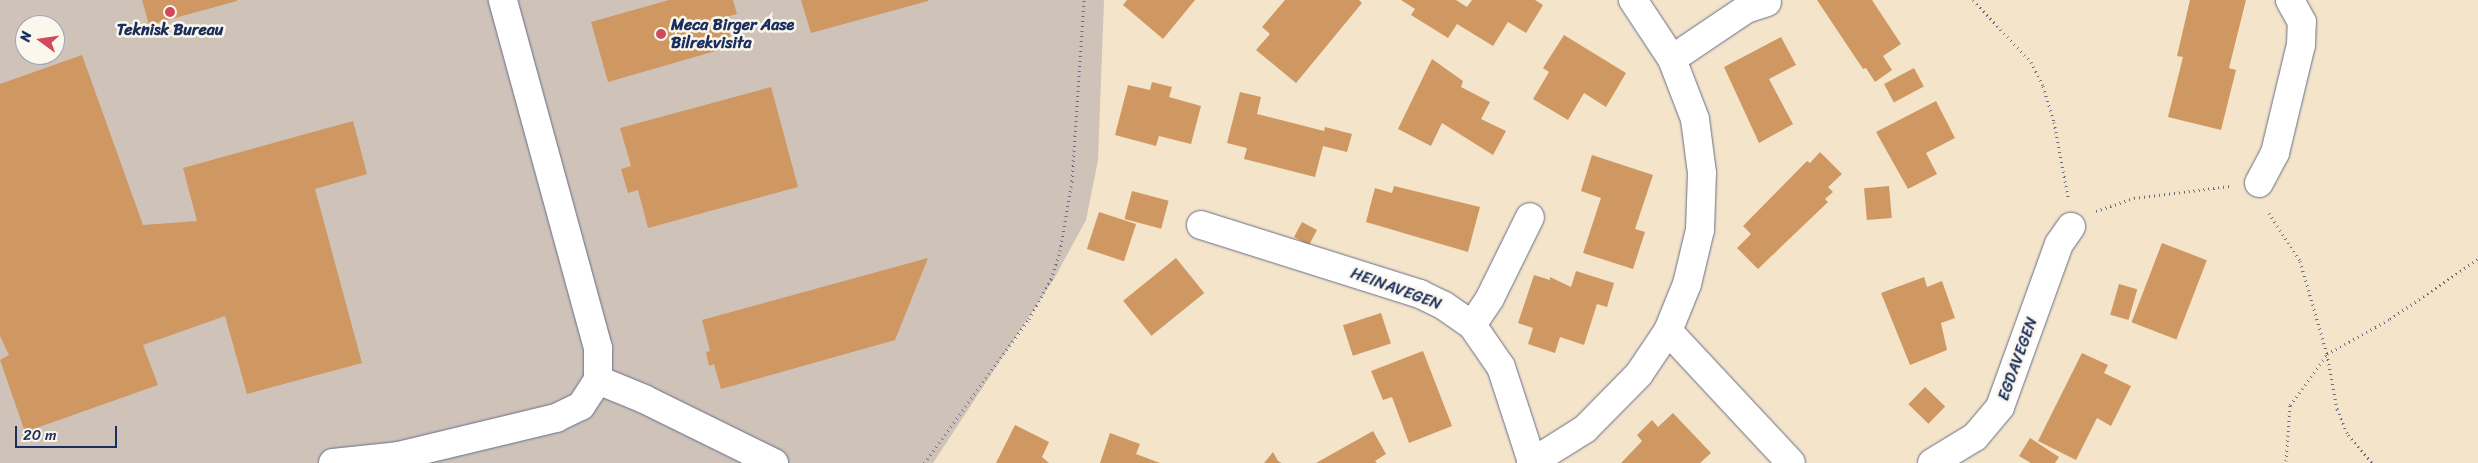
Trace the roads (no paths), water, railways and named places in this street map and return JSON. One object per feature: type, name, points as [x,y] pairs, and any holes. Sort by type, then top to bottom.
[{"type":"street","points":[[334,463],[398,456],[556,418],[581,406],[598,380],[598,348],[503,0]]},
{"type":"street","name":"HEINAVEGEN","points":[[1200,225],[1420,294],[1444,305],[1472,325],[1500,367],[1532,463],[1585,429],[1615,402],[1639,374],[1668,331],[1687,284],[1700,230],[1702,173],[1696,119],[1672,59],[1634,0]]},
{"type":"street","points":[[2259,183],[2275,153],[2301,45],[2302,22],[2290,0]]},
{"type":"street","points":[[1672,59],[1746,9],[1767,2]]},
{"type":"street","points":[[1472,325],[1490,298],[1530,217]]},
{"type":"street","name":"EGDAVEGEN","points":[[1932,463],[1975,437],[2000,407],[2059,244],[2071,227]]},
{"type":"street","points":[[1668,331],[1792,463]]},
{"type":"street","points":[[598,380],[644,399],[774,463]]},
{"type":"place","name":"Teknisk Bureau","points":[[170,12]]},
{"type":"place","name":"Meca Birger Aase Bilrekvisita","points":[[661,34]]}]
